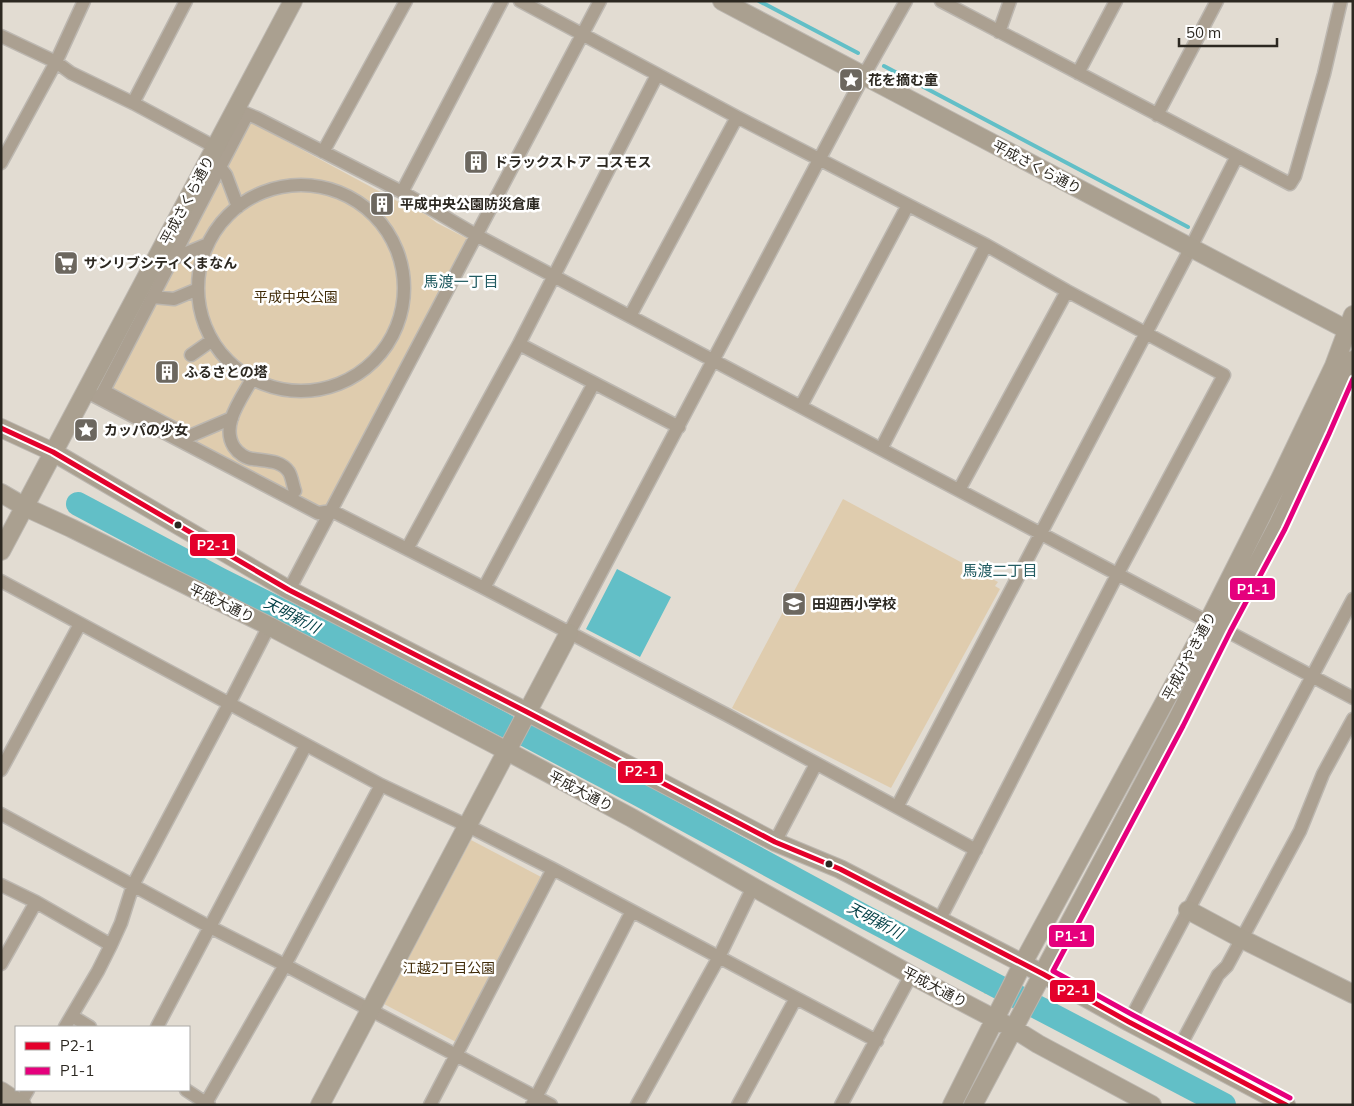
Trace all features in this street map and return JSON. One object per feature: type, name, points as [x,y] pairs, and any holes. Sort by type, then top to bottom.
[{"type":"street","points":[[1,163],[56,62],[84,1]]},
{"type":"street","points":[[134,103],[186,1]]},
{"type":"street","name":"平成さくら通り","points":[[25,507],[53,452],[97,392],[215,147],[240,114],[293,1]]},
{"type":"street","points":[[324,152],[406,1]]},
{"type":"street","points":[[402,192],[502,1]]},
{"type":"street","points":[[520,1],[819,160],[986,245],[1067,291],[1224,375],[1117,575],[944,912]]},
{"type":"street","points":[[289,590],[332,511],[413,349],[600,1]]},
{"type":"street","name":"平成さくら通り","points":[[722,1],[1190,249],[1351,326]]},
{"type":"street","points":[[320,1105],[863,77],[906,1]]},
{"type":"street","points":[[941,1],[1290,184],[1295,176],[1324,74],[1341,1]]},
{"type":"street","points":[[999,32],[1010,1]]},
{"type":"street","points":[[1078,73],[1116,1]]},
{"type":"street","points":[[1157,114],[1216,1]]},
{"type":"street","points":[[1,36],[56,62],[71,73],[134,103],[215,147]]},
{"type":"street","points":[[407,549],[519,344],[657,75]]},
{"type":"street","points":[[97,392],[153,297],[220,167],[240,114],[258,118],[402,192],[554,276],[1353,698]]},
{"type":"street","points":[[630,316],[737,117]]},
{"type":"street","points":[[897,807],[1237,156]]},
{"type":"street","points":[[220,167],[226,176],[238,207]]},
{"type":"street","points":[[299,184],[335,190],[366,207],[388,231],[401,261],[405,294],[398,326],[381,354],[357,376],[327,389],[295,392],[263,385],[235,368],[212,341],[199,308],[199,272],[208,244],[210,238],[233,210],[264,191],[299,184]]},
{"type":"street","points":[[801,406],[908,205]]},
{"type":"street","points":[[172,259],[208,244]]},
{"type":"street","points":[[881,449],[986,245]]},
{"type":"street","points":[[153,297],[174,299],[198,290]]},
{"type":"street","points":[[960,490],[1067,291]]},
{"type":"street","name":"平成けやき通り","points":[[1014,1029],[1176,722],[1284,471],[1351,326]]},
{"type":"street","points":[[191,355],[212,341]]},
{"type":"street","points":[[519,344],[679,427]]},
{"type":"street","name":"平成けやき通り","points":[[994,1019],[1023,963],[1216,626],[1278,526],[1353,360]]},
{"type":"street","points":[[252,379],[232,418],[229,430],[231,443],[237,452],[251,459],[280,464],[289,473],[294,491]]},
{"type":"street","points":[[484,588],[594,383]]},
{"type":"street","points":[[97,392],[190,436],[326,507],[335,494]]},
{"type":"street","points":[[97,392],[318,512],[332,511],[484,588],[727,715],[976,850]]},
{"type":"street","points":[[190,436],[232,418]]},
{"type":"street","points":[[1,428],[53,452],[289,590],[526,716],[775,842],[840,869],[1023,963],[1128,1022],[1286,1105]]},
{"type":"street","name":"平成大通り","points":[[1,494],[509,747],[753,887],[1152,1105]]},
{"type":"street","points":[[1,551],[25,507]]},
{"type":"street","points":[[1,581],[381,785],[468,826],[877,1040]]},
{"type":"street","points":[[1128,1022],[1353,599]]},
{"type":"street","points":[[1,770],[80,624]]},
{"type":"street","points":[[66,1026],[111,945],[121,923],[133,885],[269,626]]},
{"type":"street","points":[[1179,1048],[1218,975],[1227,966],[1242,940],[1300,831],[1323,774],[1353,718]]},
{"type":"street","points":[[158,1026],[306,745]]},
{"type":"street","points":[[775,842],[816,764]]},
{"type":"street","points":[[188,1091],[208,1104],[381,785]]},
{"type":"street","points":[[1,814],[210,928],[285,965],[456,1055],[534,1101],[551,1105]]},
{"type":"street","points":[[430,1105],[553,870]]},
{"type":"street","points":[[1,885],[36,902],[111,945]]},
{"type":"street","points":[[637,1105],[718,957],[753,887]]},
{"type":"street","points":[[1,964],[36,902]]},
{"type":"street","points":[[1188,910],[1242,940],[1353,994]]},
{"type":"street","points":[[534,1101],[632,911]]},
{"type":"street","points":[[842,1105],[912,975]]},
{"type":"street","points":[[738,1105],[796,998]]},
{"type":"street","points":[[72,1016],[88,1026]]},
{"type":"street","points":[[952,1105],[994,1019]]},
{"type":"street","points":[[973,1105],[1014,1029]]},
{"type":"street","points":[[1,1091],[22,1101]]},
{"type":"green space","name":"平成中央公園","points":[[245,119],[410,208],[425,214],[437,223],[468,239],[327,510],[102,394]]},
{"type":"green space","points":[[843,499],[998,582],[995,586],[1000,589],[891,788],[732,708]]},
{"type":"green space","name":"江越2丁目公園","points":[[471,840],[543,878],[456,1042],[384,1004]]},
{"type":"green space","points":[[995,971],[1002,983],[998,993],[984,994]]},
{"type":"green space","points":[[1046,998],[1051,1001],[1044,1019],[1040,1021],[1033,1010],[1039,999]]},
{"type":"water","points":[[163,362],[171,362],[176,367],[174,378],[163,380],[158,375],[158,367]]},
{"type":"water","points":[[617,569],[671,597],[640,657],[586,629]]},
{"type":"waterway","points":[[759,1],[858,53]]},
{"type":"waterway","points":[[884,66],[1188,227]]},
{"type":"waterway","name":"天明新川","points":[[78,504],[219,579],[506,726]]},
{"type":"waterway","name":"天明新川","points":[[526,735],[867,918],[1224,1105]]},
{"type":"transit line","name":"P1-1","points":[[1290,1098],[1053,971],[1285,529],[1353,379]]},
{"type":"transit line","name":"P2-1","points":[[1,428],[53,452],[289,590],[775,842],[840,869],[1043,974],[1286,1105]]},
{"type":"place","name":"花を摘む童","points":[[851,80]]},
{"type":"place","name":"ドラックストア コスモス","points":[[476,162]]},
{"type":"place","name":"平成中央公園防災倉庫","points":[[382,204]]},
{"type":"place","name":"サンリブシティくまなん","points":[[66,263]]},
{"type":"place","name":"ふるさとの塔","points":[[167,372]]},
{"type":"place","name":"カッパの少女","points":[[86,430]]},
{"type":"place","name":"田迎西小学校","points":[[794,604]]},
{"type":"district","name":"馬渡一丁目","points":[[461,281]]},
{"type":"district","name":"馬渡二丁目","points":[[1000,570]]}]
